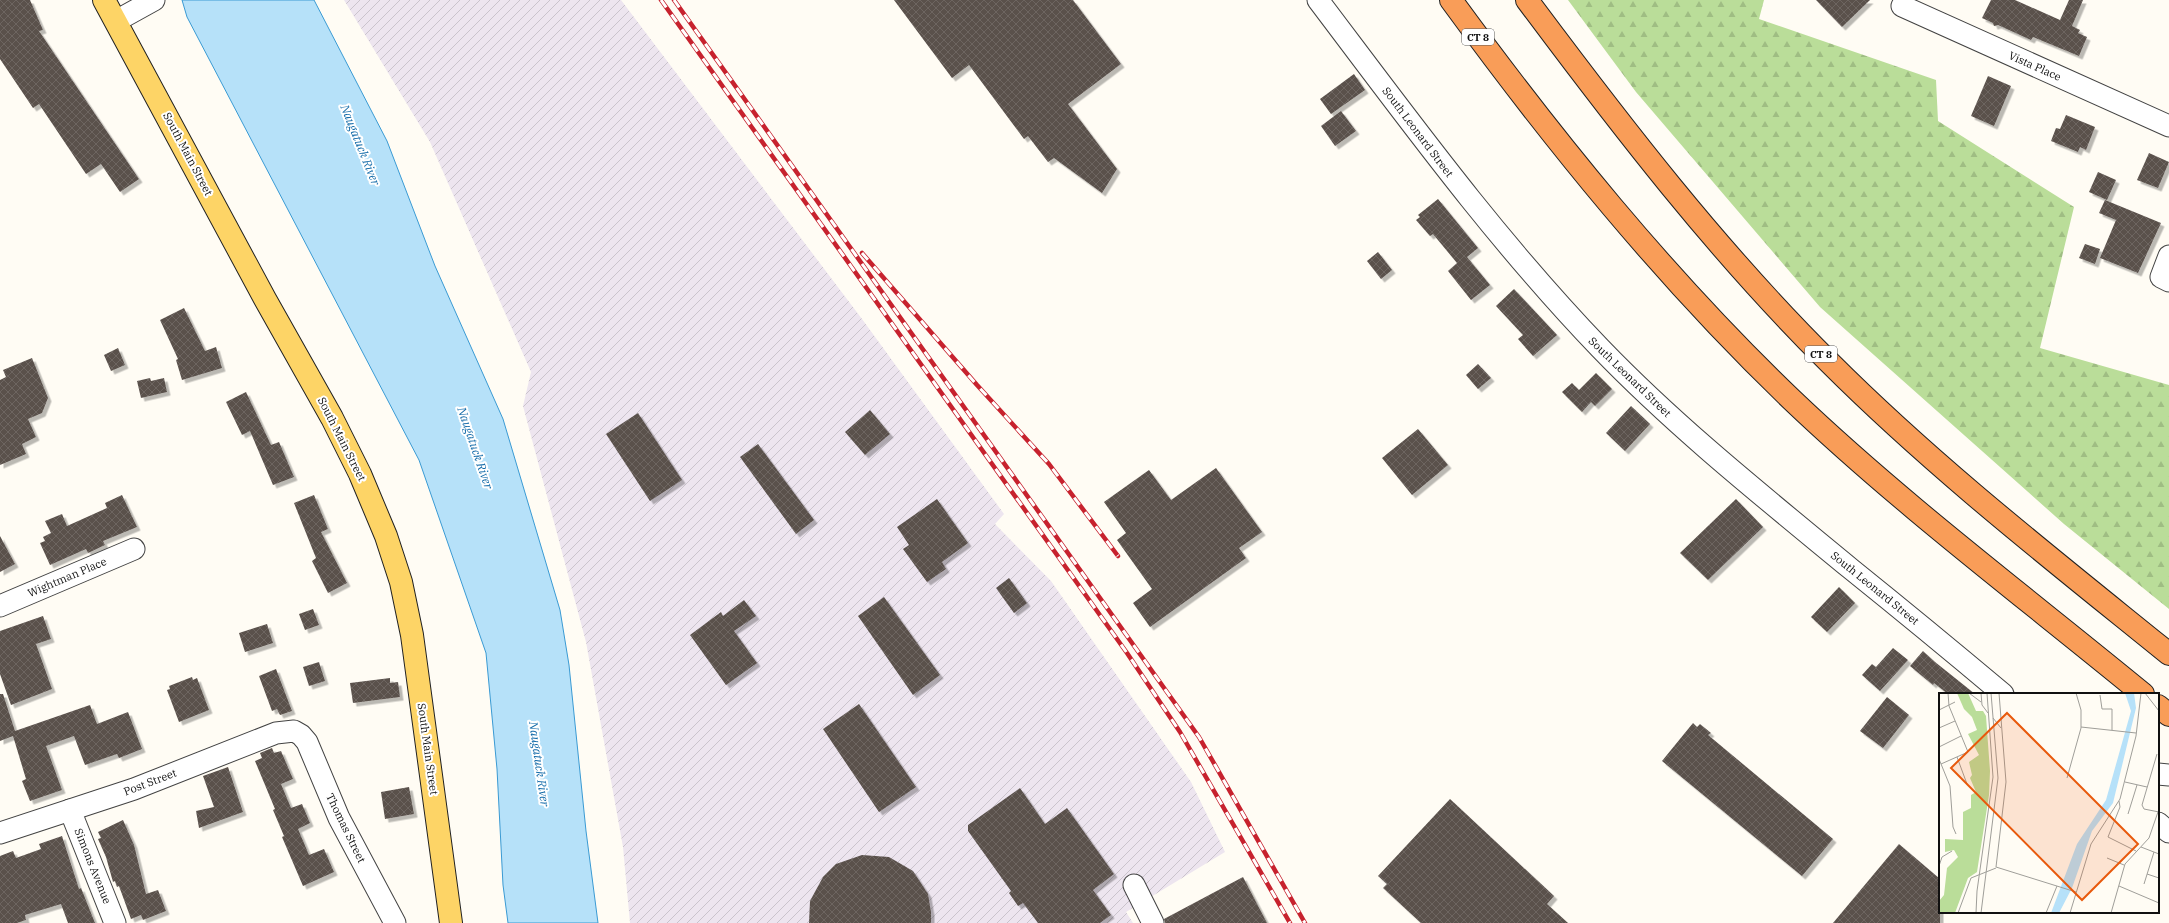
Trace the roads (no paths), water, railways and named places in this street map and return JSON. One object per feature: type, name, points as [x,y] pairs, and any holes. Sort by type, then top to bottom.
[{"type":"highway","name":"CT 8","points":[[1451,0],[1544,123],[1618,215],[1704,312],[1746,355],[1822,428],[1878,478],[2142,693]]},
{"type":"highway","name":"CT 8","points":[[1527,0],[1629,134],[1705,228],[1745,275],[1828,362],[1960,484],[2169,654]]},
{"type":"highway","points":[[2159,707],[2169,715]]},
{"type":"main road","name":"South Main Street","points":[[104,0],[332,418],[360,474],[386,536],[401,582],[412,635],[451,923]]},
{"type":"street","points":[[116,21],[154,0]]},
{"type":"street","name":"South Leonard Street","points":[[1318,0],[1435,155],[1493,228],[1601,349],[1709,451],[2002,693]]},
{"type":"street","name":"Vista Place","points":[[1902,6],[2169,126]]},
{"type":"street","points":[[2165,279],[2169,256]]},
{"type":"street","name":"Wightman Place","points":[[0,606],[134,549]]},
{"type":"street","name":"Post Street","points":[[0,833],[134,788],[276,733],[288,731],[298,733]]},
{"type":"street","name":"Thomas Street","points":[[298,733],[309,745],[339,818],[395,923]]},
{"type":"street","name":"Simons Avenue","points":[[70,810],[115,923]]},
{"type":"street","points":[[2159,824],[2169,832]]},
{"type":"street","points":[[1134,885],[1153,923]]},
{"type":"water","name":"Naugatuck River","points":[[182,0],[314,0],[387,141],[435,266],[503,419],[560,610],[569,665],[586,831],[598,923],[508,923],[503,885],[497,769],[486,653],[419,460],[187,17]]},
{"type":"railway","points":[[661,0],[1127,653],[1180,732],[1290,923]]},
{"type":"railway","points":[[674,0],[1199,737],[1305,923]]},
{"type":"railway","points":[[862,253],[977,385],[1049,464],[1118,556]]}]
